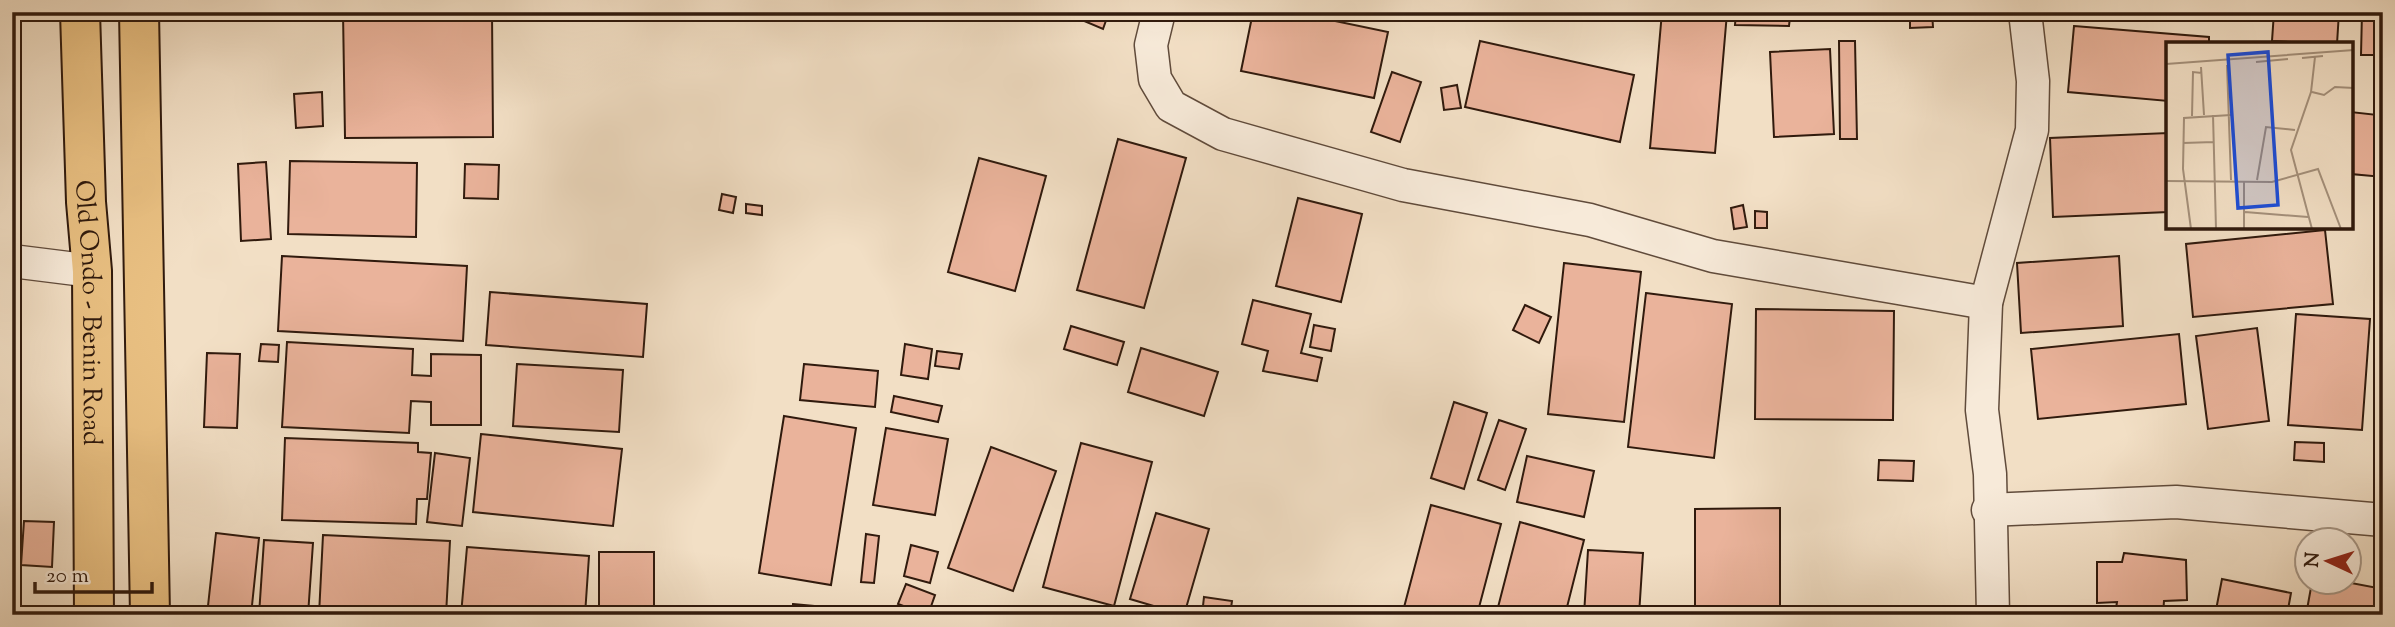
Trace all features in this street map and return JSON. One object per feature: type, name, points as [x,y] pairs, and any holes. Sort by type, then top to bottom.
[{"type":"main road","name":"Old Ondo - Benin Road","points":[[80,12],[86,202],[92,271],[94,615]]},
{"type":"main road","name":"Old Ondo - Benin Road","points":[[139,12],[150,615]]},
{"type":"main road","points":[[86,202],[143,206]]},
{"type":"street","points":[[1159,12],[1151,45],[1155,79],[1171,106],[1223,134],[1403,186],[1590,220],[1713,256],[1986,303]]},
{"type":"street","points":[[1993,615],[1988,510],[1990,474],[1982,410],[1986,303],[2032,130],[2033,81],[2025,12]]},
{"type":"street","points":[[12,261],[92,271]]},
{"type":"street","points":[[1988,510],[2176,502],[2383,520]]},
{"type":"building","points":[[343,12],[492,12],[493,137],[345,138]]},
{"type":"building","points":[[1063,12],[1109,12],[1103,29]]},
{"type":"building","points":[[1253,12],[1292,12],[1388,32],[1374,98],[1241,71]]},
{"type":"building","points":[[1662,12],[1727,13],[1715,153],[1650,148]]},
{"type":"building","points":[[1736,12],[1909,14],[1790,17],[1789,26],[1735,25]]},
{"type":"building","points":[[1910,12],[1932,12],[1933,27],[1910,28]]},
{"type":"building","points":[[2274,12],[2339,12],[2337,42],[2272,41]]},
{"type":"building","points":[[2362,12],[2383,12],[2383,55],[2361,55]]},
{"type":"building","points":[[2074,26],[2209,37],[2209,42],[2166,42],[2166,101],[2068,92]]},
{"type":"building","points":[[1480,41],[1634,75],[1620,142],[1465,107]]},
{"type":"building","points":[[1839,41],[1855,41],[1857,139],[1840,139]]},
{"type":"building","points":[[1830,49],[1834,134],[1774,137],[1770,52]]},
{"type":"building","points":[[1392,72],[1421,82],[1400,142],[1371,132]]},
{"type":"building","points":[[2383,83],[2383,177],[2353,174],[2353,112],[2377,115]]},
{"type":"building","points":[[1457,85],[1461,108],[1444,110],[1441,88]]},
{"type":"building","points":[[322,92],[323,126],[296,128],[294,94]]},
{"type":"building","points":[[2166,133],[2166,212],[2053,217],[2050,138]]},
{"type":"building","points":[[1118,139],[1186,158],[1144,308],[1077,290]]},
{"type":"building","points":[[979,158],[1046,176],[1015,291],[948,272]]},
{"type":"building","points":[[290,161],[417,163],[416,237],[288,234]]},
{"type":"building","points":[[266,162],[271,239],[241,241],[238,164]]},
{"type":"building","points":[[465,164],[499,165],[498,199],[464,198]]},
{"type":"building","points":[[722,194],[736,197],[733,213],[719,210]]},
{"type":"building","points":[[1298,198],[1362,214],[1341,302],[1276,286]]},
{"type":"building","points":[[746,204],[762,206],[762,215],[746,213]]},
{"type":"building","points":[[1743,205],[1747,227],[1734,229],[1731,208]]},
{"type":"building","points":[[1755,211],[1767,212],[1767,228],[1755,228]]},
{"type":"building","points":[[2325,230],[2333,304],[2193,317],[2186,244]]},
{"type":"building","points":[[282,256],[467,266],[463,341],[278,331]]},
{"type":"building","points":[[2119,256],[2123,326],[2021,333],[2017,263]]},
{"type":"building","points":[[1564,263],[1641,272],[1624,422],[1548,414]]},
{"type":"building","points":[[490,292],[647,304],[643,357],[486,345]]},
{"type":"building","points":[[1646,293],[1732,304],[1714,458],[1628,447]]},
{"type":"building","points":[[1253,300],[1311,314],[1301,353],[1322,358],[1317,381],[1263,371],[1268,351],[1242,344]]},
{"type":"building","points":[[1525,305],[1551,317],[1539,343],[1513,330]]},
{"type":"building","points":[[1756,309],[1894,311],[1893,420],[1755,419]]},
{"type":"building","points":[[2296,314],[2370,319],[2362,430],[2288,425]]},
{"type":"building","points":[[1314,325],[1335,329],[1331,351],[1310,347]]},
{"type":"building","points":[[1071,326],[1124,342],[1117,365],[1064,349]]},
{"type":"building","points":[[2257,328],[2269,421],[2208,429],[2196,336]]},
{"type":"building","points":[[2179,334],[2186,404],[2038,419],[2031,349]]},
{"type":"building","points":[[287,342],[413,349],[412,375],[431,376],[431,354],[481,355],[481,425],[431,425],[431,402],[411,401],[409,433],[282,427]]},
{"type":"building","points":[[261,344],[279,345],[278,362],[259,361]]},
{"type":"building","points":[[905,344],[932,349],[928,379],[901,375]]},
{"type":"building","points":[[1141,348],[1218,372],[1204,416],[1128,392]]},
{"type":"building","points":[[937,351],[962,354],[959,369],[935,366]]},
{"type":"building","points":[[207,353],[240,354],[237,428],[204,427]]},
{"type":"building","points":[[517,364],[623,370],[619,432],[513,426]]},
{"type":"building","points":[[804,364],[878,371],[875,407],[800,400]]},
{"type":"building","points":[[894,396],[942,406],[938,422],[891,412]]},
{"type":"building","points":[[1454,402],[1487,413],[1464,489],[1431,478]]},
{"type":"building","points":[[784,416],[856,428],[831,585],[759,573]]},
{"type":"building","points":[[1499,420],[1526,429],[1505,490],[1478,480]]},
{"type":"building","points":[[886,428],[948,439],[935,515],[873,505]]},
{"type":"building","points":[[481,434],[622,449],[613,526],[473,512]]},
{"type":"building","points":[[12,435],[19,436],[15,462],[12,462]]},
{"type":"building","points":[[285,438],[418,443],[418,452],[431,453],[427,499],[417,499],[416,524],[282,520]]},
{"type":"building","points":[[2295,442],[2324,443],[2324,462],[2294,460]]},
{"type":"building","points":[[1081,443],[1152,462],[1114,606],[1043,587]]},
{"type":"building","points":[[991,447],[1056,471],[1013,591],[948,568]]},
{"type":"building","points":[[435,453],[470,458],[462,526],[427,522]]},
{"type":"building","points":[[1527,456],[1594,471],[1584,517],[1517,502]]},
{"type":"building","points":[[1879,460],[1914,461],[1913,481],[1878,480]]},
{"type":"building","points":[[1431,505],[1501,524],[1477,615],[1402,615]]},
{"type":"building","points":[[1780,508],[1780,615],[1695,615],[1695,509]]},
{"type":"building","points":[[1156,513],[1209,529],[1184,615],[1130,599]]},
{"type":"building","points":[[24,521],[54,522],[52,567],[21,565]]},
{"type":"building","points":[[1520,522],[1584,540],[1565,615],[1496,615]]},
{"type":"building","points":[[216,533],[259,538],[251,615],[207,615]]},
{"type":"building","points":[[866,534],[879,536],[874,583],[861,582]]},
{"type":"building","points":[[323,535],[450,541],[446,615],[319,615]]},
{"type":"building","points":[[264,540],[313,543],[308,615],[259,615]]},
{"type":"building","points":[[911,545],[938,552],[930,583],[904,576]]},
{"type":"building","points":[[467,547],[589,556],[585,615],[461,615]]},
{"type":"building","points":[[1588,550],[1643,553],[1639,615],[1584,615]]},
{"type":"building","points":[[599,552],[654,552],[654,615],[599,615]]},
{"type":"building","points":[[2124,553],[2186,560],[2187,600],[2164,601],[2163,615],[2115,615],[2117,602],[2097,603],[2097,562],[2122,562]]},
{"type":"building","points":[[2222,579],[2291,593],[2287,615],[2215,615]]},
{"type":"building","points":[[906,584],[935,595],[928,615],[898,604]]},
{"type":"building","points":[[2364,585],[2383,589],[2383,615],[2306,615],[2309,596],[2364,596]]},
{"type":"building","points":[[1204,597],[1232,601],[1230,615],[1202,615]]},
{"type":"building","points":[[793,604],[846,609],[845,615],[792,615]]}]
